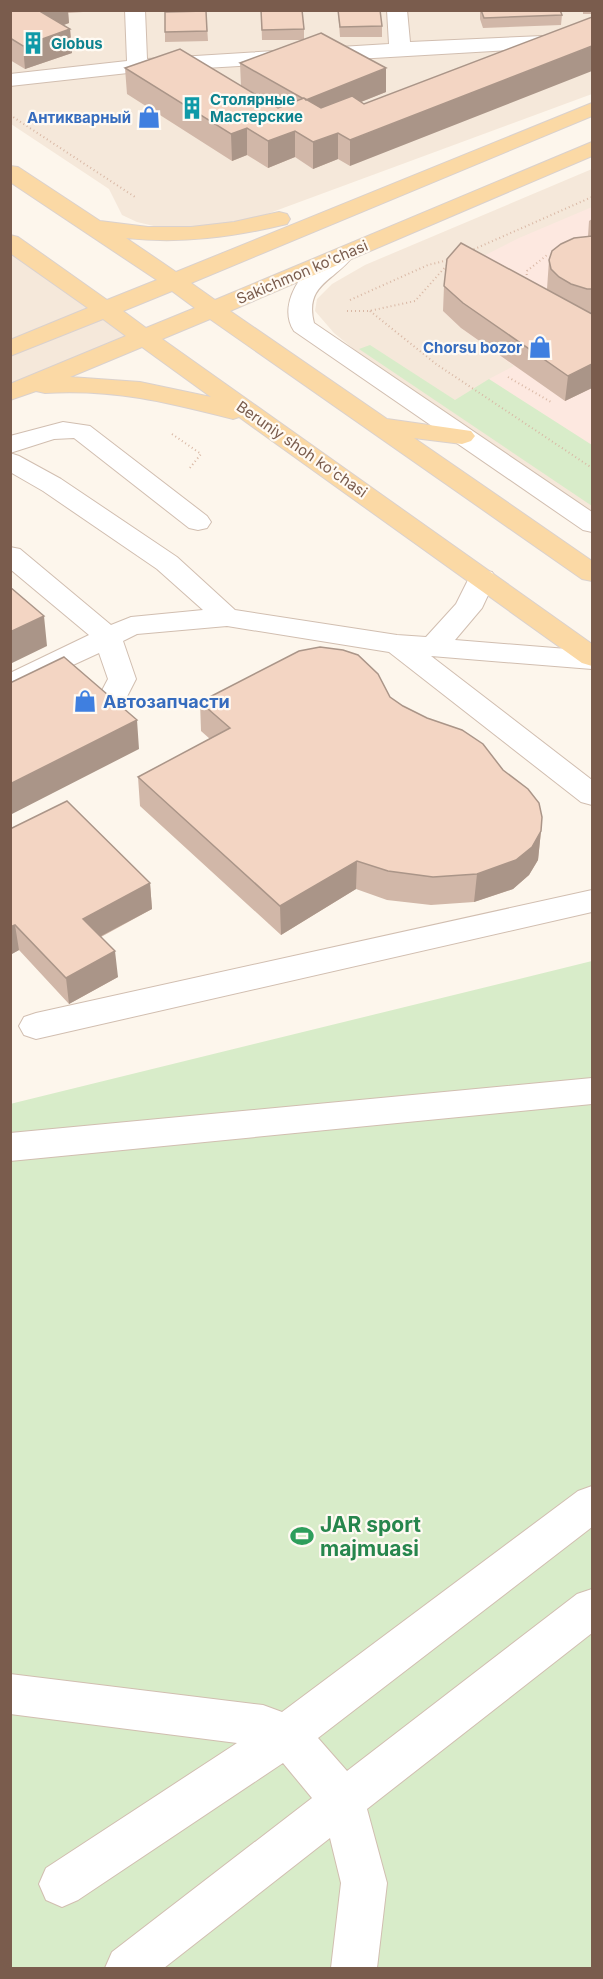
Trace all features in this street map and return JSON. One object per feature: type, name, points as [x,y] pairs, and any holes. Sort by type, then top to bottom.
[{"type":"main road","points":[[10,349],[592,109]]},
{"type":"main road","name":"Sakichmon ko'chasi","points":[[15,391],[213,310],[592,148]]},
{"type":"main road","points":[[10,172],[173,280],[381,427],[421,432],[592,573]]},
{"type":"main road","points":[[88,224],[158,235],[208,234],[389,192]]},
{"type":"main road","name":"Beruniy shoh ko'chasi","points":[[10,242],[592,658]]},
{"type":"main road","points":[[15,391],[69,384],[156,390],[260,420]]},
{"type":"street","points":[[135,10],[137,66]]},
{"type":"street","points":[[397,10],[400,48]]},
{"type":"street","points":[[10,80],[137,66],[400,48],[543,42]]},
{"type":"street","points":[[341,256],[312,278],[303,292],[300,312],[303,326],[421,432],[462,436],[592,524]]},
{"type":"street","points":[[10,446],[58,430],[70,428],[81,431],[198,522]]},
{"type":"street","points":[[10,461],[52,485],[167,563],[227,617]]},
{"type":"street","points":[[10,555],[107,636],[122,679],[103,717]]},
{"type":"street","points":[[433,647],[468,608],[482,578]]},
{"type":"street","points":[[30,607],[56,593]]},
{"type":"street","points":[[10,685],[131,626],[227,617],[397,644],[592,658]]},
{"type":"street","points":[[397,644],[592,795]]},
{"type":"street","points":[[36,1026],[592,901]]},
{"type":"street","points":[[10,1147],[592,1091]]},
{"type":"street","points":[[62,1884],[287,1736],[592,1504]]},
{"type":"street","points":[[128,1968],[592,1608]]},
{"type":"street","points":[[10,1694],[263,1726],[287,1736],[343,1800],[364,1883],[354,1968]]},
{"type":"path","points":[[10,115],[140,200]]},
{"type":"path","points":[[462,255],[592,197]]},
{"type":"path","points":[[531,291],[526,283],[527,271],[547,255]]},
{"type":"path","points":[[344,302],[428,265],[452,259],[415,301],[369,311],[436,364],[592,468]]},
{"type":"path","points":[[508,377],[551,402]]},
{"type":"path","points":[[166,430],[201,454],[187,471]]},
{"type":"shaded area","points":[[11,11],[592,11],[592,94],[267,214],[218,227],[158,227],[137,222],[122,215],[109,189],[11,124]]},
{"type":"shaded area","points":[[592,169],[592,514],[356,351],[334,333],[315,311],[317,299],[332,284],[365,265]]},
{"type":"shaded area","name":"Chorsu bozor","points":[[592,207],[592,449],[496,388],[489,379],[514,366],[461,328],[443,311],[445,283],[460,268],[519,238]]},
{"type":"shaded area","points":[[11,242],[145,338],[11,393]]},
{"type":"green space","points":[[370,345],[455,400],[489,379],[592,445],[592,506],[359,349]]},
{"type":"green space","name":"JAR sport majmuasi","points":[[592,961],[592,1968],[11,1968],[10,1104]]},
{"type":"building","points":[[10,10],[38,10],[70,29],[23,46],[10,38]]},
{"type":"building","points":[[261,10],[302,10],[304,29],[262,30]]},
{"type":"building","points":[[338,10],[380,10],[382,26],[340,27]]},
{"type":"building","points":[[481,10],[560,10],[562,15],[484,18]]},
{"type":"building","points":[[206,11],[207,31],[165,32],[165,12]]},
{"type":"building","points":[[592,17],[592,46],[350,140],[338,133],[313,142],[295,131],[268,141],[247,128],[231,134],[125,68],[180,49],[278,108],[304,98],[321,108],[352,96],[364,104]]},
{"type":"building","points":[[321,33],[386,68],[306,100],[240,63]]},
{"type":"building","points":[[592,236],[592,289],[587,289],[559,277],[551,269],[549,260],[552,251],[561,244],[574,238]]},
{"type":"building","points":[[461,243],[592,314],[592,364],[568,376],[463,303],[444,286],[447,259]]},
{"type":"building","points":[[10,587],[44,616],[10,632]]},
{"type":"building","points":[[320,647],[343,650],[358,655],[378,674],[390,697],[427,718],[462,730],[483,744],[503,770],[528,789],[539,803],[542,817],[541,831],[532,847],[516,860],[477,874],[433,877],[388,871],[357,861],[280,906],[138,777],[230,728],[200,702],[299,651]]},
{"type":"building","points":[[64,657],[137,720],[10,784],[10,683]]},
{"type":"building","points":[[67,801],[150,883],[83,919],[115,951],[66,978],[15,925],[10,927],[10,829]]},
{"type":"place","name":"Globus","points":[[33,43]]},
{"type":"place","name":"Столярные Мастерские","points":[[192,108]]},
{"type":"place","name":"Антикварный","points":[[149,117]]},
{"type":"place","name":"Chorsu bozor","points":[[540,347]]},
{"type":"place","name":"Автозапчасти","points":[[85,701]]},
{"type":"place","name":"JAR sport majmuasi","points":[[302,1536]]}]
